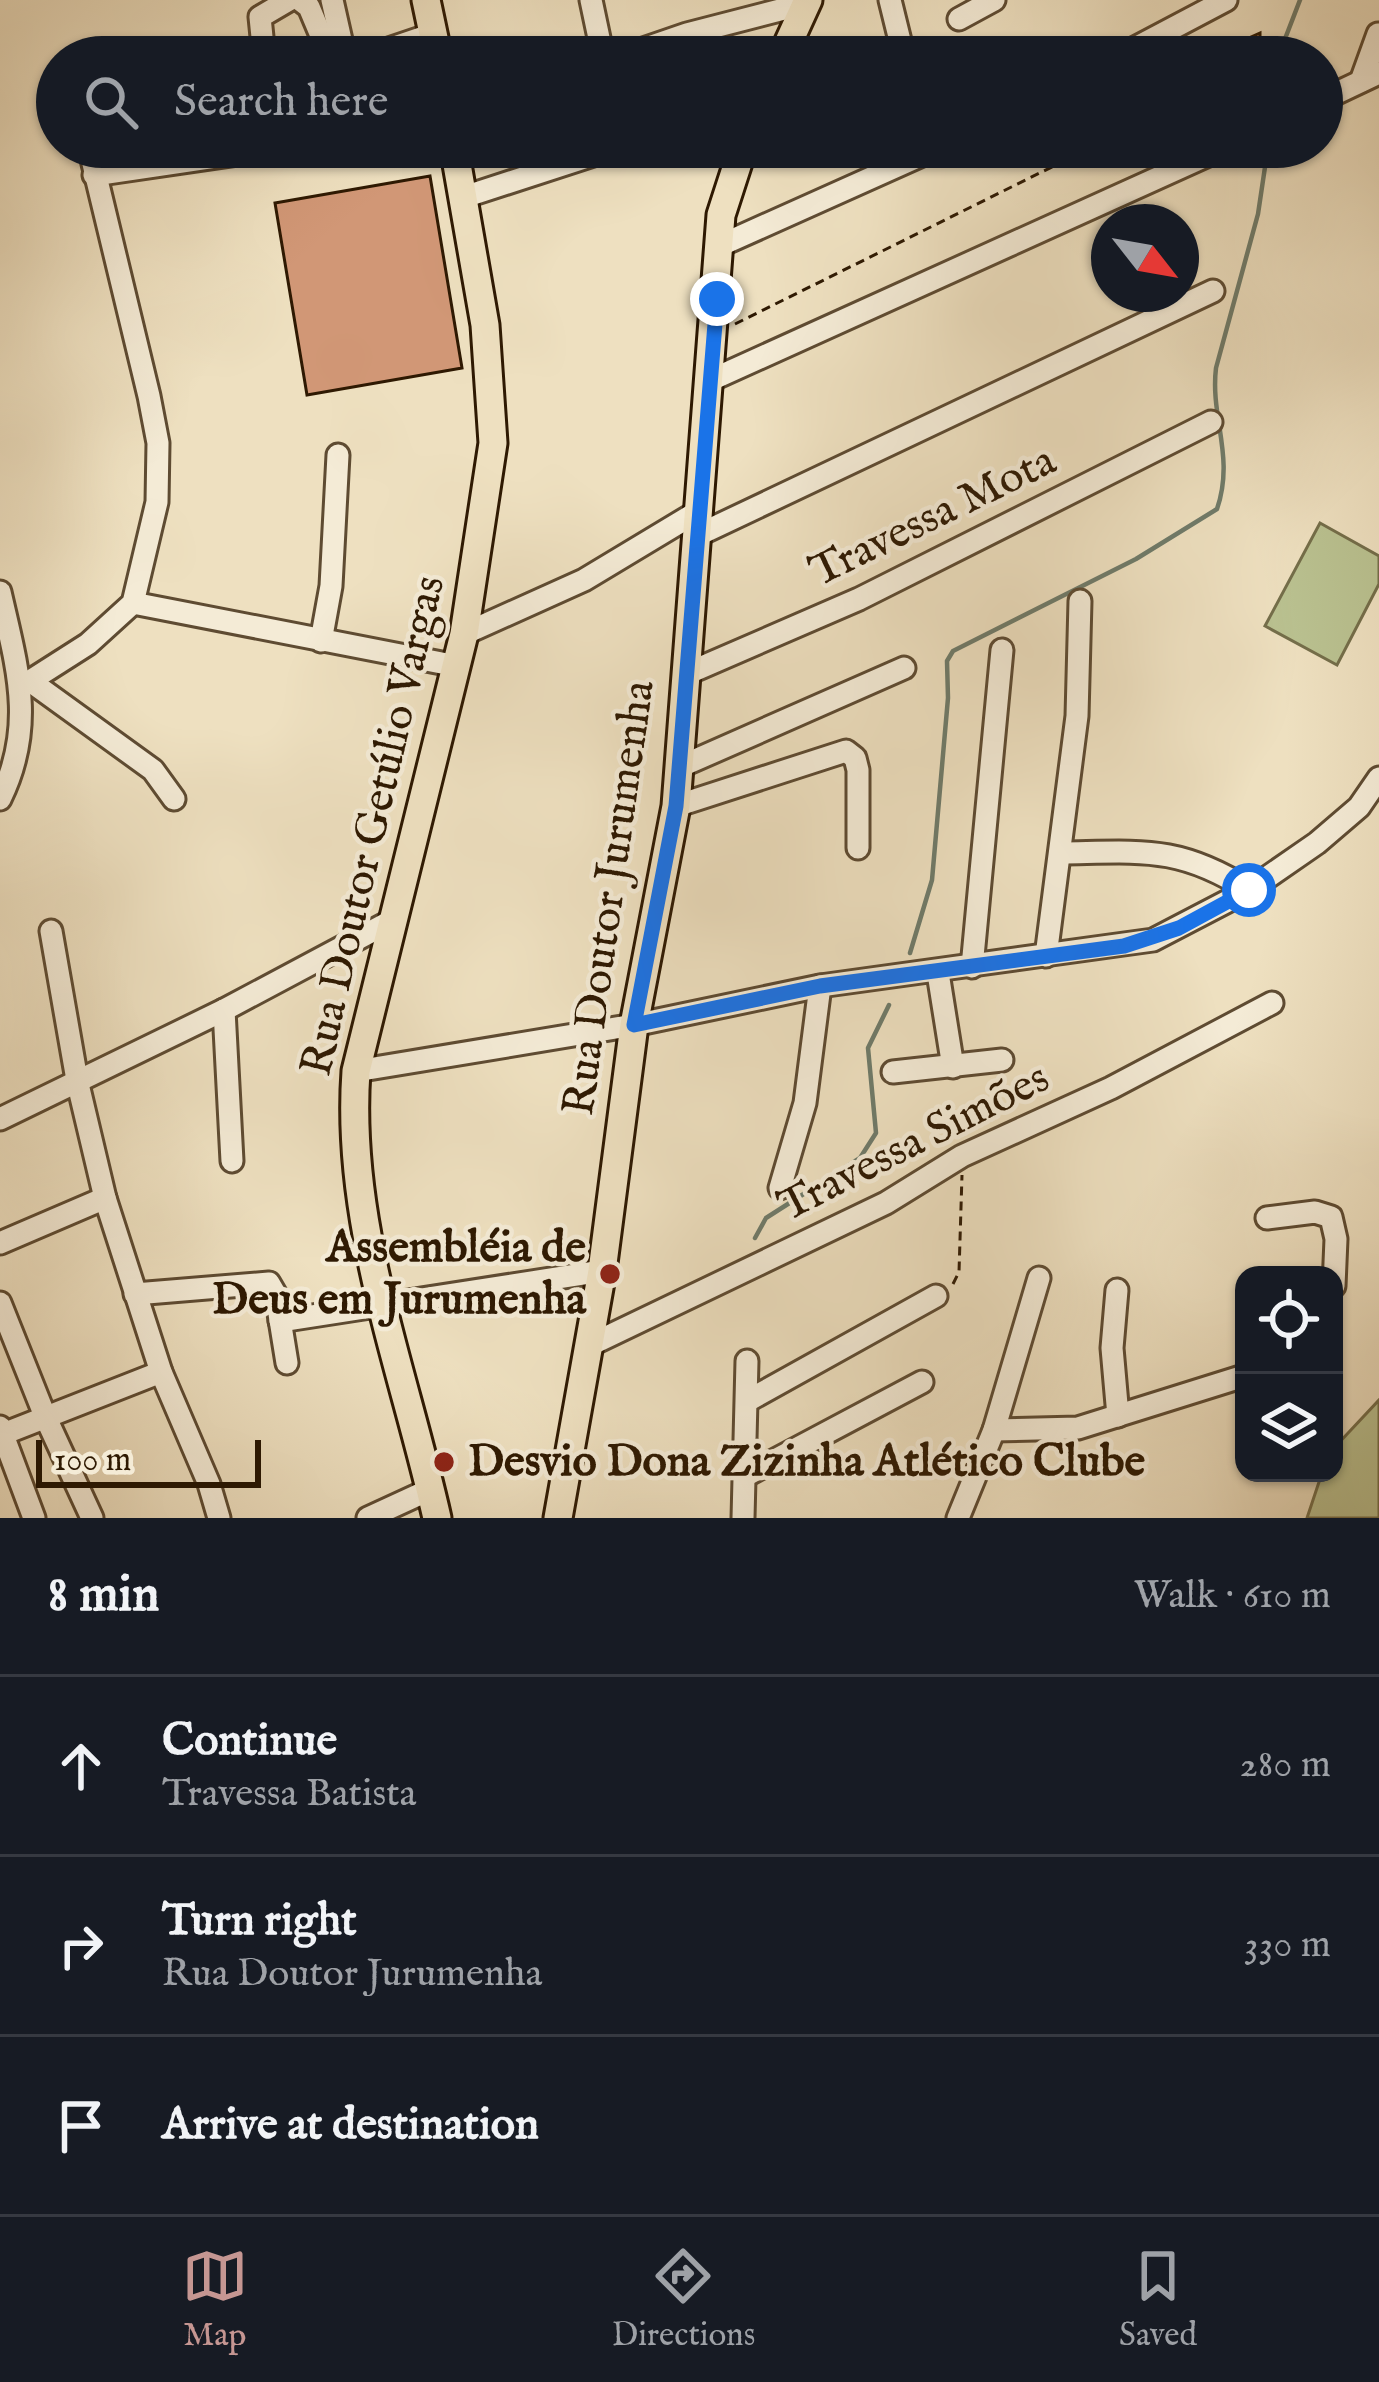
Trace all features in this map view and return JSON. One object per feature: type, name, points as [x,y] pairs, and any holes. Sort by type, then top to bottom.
[{"type":"main road","points":[[426,0],[434,36]]},
{"type":"main road","points":[[792,36],[808,1]]},
{"type":"main road","name":"Rua Doutor Getúlio Vargas","points":[[437,1518],[382,1304],[353,1112],[356,1071],[464,634],[493,442],[485,325],[458,168]]},
{"type":"main road","name":"Rua Doutor Jurumenha","points":[[559,1518],[602,1270],[634,1025],[676,806],[721,214],[736,168]]},
{"type":"street","points":[[262,36],[260,17],[289,0]]},
{"type":"street","points":[[301,0],[321,36]]},
{"type":"street","points":[[332,0],[340,36]]},
{"type":"street","points":[[591,0],[599,36]]},
{"type":"street","points":[[890,0],[898,36]]},
{"type":"street","points":[[959,19],[994,0]]},
{"type":"street","points":[[681,36],[808,1]]},
{"type":"street","points":[[1154,36],[1215,1]]},
{"type":"street","points":[[1370,77],[1379,34]]},
{"type":"street","points":[[25,682],[88,644],[133,603],[157,502],[158,442],[92,168]]},
{"type":"street","points":[[94,175],[142,168]]},
{"type":"street","points":[[464,197],[553,168]]},
{"type":"street","points":[[719,246],[893,168]]},
{"type":"street","points":[[710,380],[1179,168]]},
{"type":"street","points":[[464,634],[1213,291]]},
{"type":"street","name":"Travessa Mota","points":[[686,674],[860,599],[1211,422]]},
{"type":"street","points":[[321,640],[331,586],[338,455]]},
{"type":"street","points":[[0,592],[25,682],[21,748],[0,799]]},
{"type":"street","points":[[1046,956],[1077,716],[1079,601]]},
{"type":"street","points":[[133,603],[457,666]]},
{"type":"street","points":[[972,967],[1002,650]]},
{"type":"street","points":[[677,768],[904,668]]},
{"type":"street","points":[[25,682],[153,770],[174,799]]},
{"type":"street","points":[[676,806],[846,751],[855,758],[858,770],[858,848]]},
{"type":"street","points":[[356,1071],[634,1025],[820,986],[1153,940],[1249,890],[1340,826],[1379,778]]},
{"type":"street","points":[[1060,853],[1174,856],[1216,868],[1249,890]]},
{"type":"street","points":[[0,1119],[224,1010],[392,920]]},
{"type":"street","points":[[52,931],[77,1080],[105,1198],[161,1372],[219,1518]]},
{"type":"street","points":[[938,973],[953,1067]]},
{"type":"street","points":[[781,1188],[805,1102],[820,986]]},
{"type":"street","name":"Travessa Simões","points":[[588,1346],[886,1203],[962,1156],[1111,1088],[1272,1003]]},
{"type":"street","points":[[224,1010],[232,1160]]},
{"type":"street","points":[[893,1072],[1003,1060]]},
{"type":"street","points":[[0,1243],[105,1198]]},
{"type":"street","points":[[1267,1217],[1315,1212],[1331,1216],[1334,1266]]},
{"type":"street","points":[[280,1321],[602,1270]]},
{"type":"street","points":[[958,1518],[994,1430],[1039,1279]]},
{"type":"street","points":[[135,1294],[264,1282],[273,1287],[287,1363]]},
{"type":"street","points":[[1117,1290],[1112,1348],[1118,1416]]},
{"type":"street","points":[[749,1400],[936,1296]]},
{"type":"street","points":[[0,1303],[92,1518]]},
{"type":"street","points":[[743,1518],[747,1360]]},
{"type":"street","points":[[34,1518],[1,1430],[161,1372]]},
{"type":"street","points":[[994,1430],[1078,1428],[1235,1379]]},
{"type":"street","points":[[745,1476],[922,1382]]},
{"type":"street","points":[[368,1518],[431,1489]]},
{"type":"path","points":[[714,335],[1050,168]]},
{"type":"path","points":[[936,1296],[955,1283],[959,1272],[962,1156]]},
{"type":"green space","points":[[1320,523],[1379,556],[1379,584],[1337,665],[1265,626]]},
{"type":"green space","points":[[1379,1400],[1379,1518],[1307,1518],[1319,1482],[1343,1482],[1343,1438]]},
{"type":"building","points":[[430,176],[462,368],[307,395],[275,203]]},
{"type":"waterway","points":[[1286,36],[1300,0]]},
{"type":"waterway","points":[[910,953],[932,880],[947,661],[953,651],[1136,559],[1217,509],[1224,472],[1216,368],[1258,214],[1265,168]]},
{"type":"waterway","points":[[755,1238],[766,1218],[860,1158],[876,1133],[868,1048],[889,1005]]},
{"type":"place","name":"Assembléia de Deus em Jurumenha","points":[[610,1274]]},
{"type":"place","name":"Desvio Dona Zizinha Atlético Clube","points":[[444,1462]]},
{"type":"route","points":[[717,299],[676,806],[634,1025],[820,986],[1153,940],[1249,890]]}]
